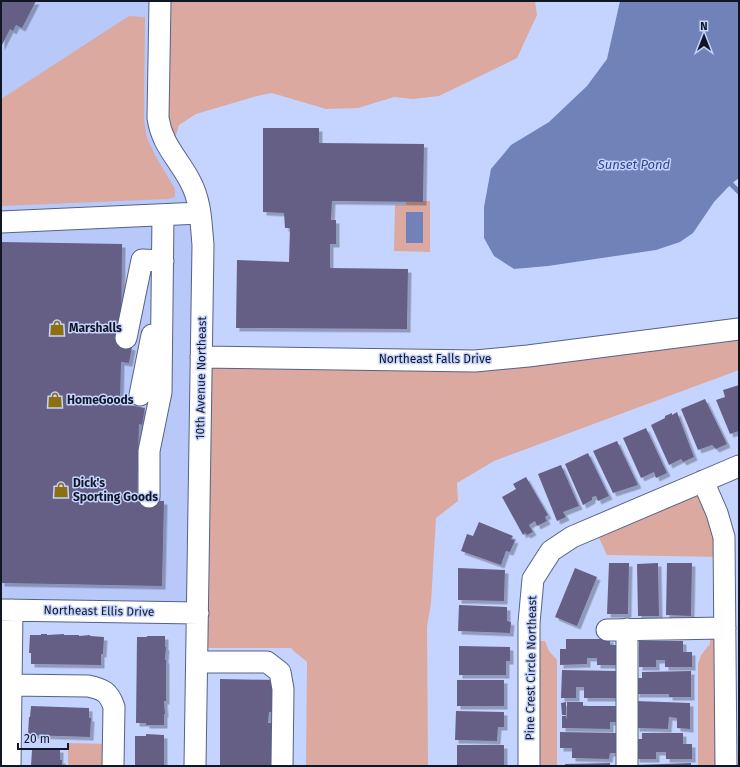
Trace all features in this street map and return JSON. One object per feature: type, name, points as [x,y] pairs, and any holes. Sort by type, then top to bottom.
[{"type":"street","name":"10th Avenue Northeast","points":[[160,1],[158,118],[160,130],[165,142],[191,182],[197,198],[203,245],[195,766]]},
{"type":"street","points":[[1,222],[200,213]]},
{"type":"street","points":[[148,497],[150,451],[161,392],[163,215]]},
{"type":"street","points":[[126,338],[142,260],[163,261]]},
{"type":"street","points":[[140,395],[153,329],[162,329]]},
{"type":"street","name":"Northeast Falls Drive","points":[[201,357],[475,361],[528,356],[739,329]]},
{"type":"street","name":"Pine Crest Circle Northeast","points":[[529,766],[529,623],[533,578],[551,551],[572,537],[739,466]]},
{"type":"street","points":[[703,482],[717,513],[724,537],[726,766]]},
{"type":"street","points":[[6,610],[10,685],[10,766]]},
{"type":"street","name":"Northeast Ellis Drive","points":[[6,610],[198,613]]},
{"type":"street","points":[[607,630],[725,628]]},
{"type":"street","points":[[627,629],[627,766]]},
{"type":"street","points":[[197,662],[267,662],[280,672],[283,689],[282,766]]},
{"type":"street","points":[[10,685],[88,686],[99,688],[105,692],[111,698],[114,707],[113,766]]},
{"type":"shaded area","points":[[1,1],[160,1],[158,118],[197,198],[198,613],[1,610]]},
{"type":"shaded area","points":[[160,1],[535,1],[537,15],[517,58],[439,96],[413,99],[394,97],[358,108],[326,109],[272,93],[257,96],[196,114],[179,125],[171,152]]},
{"type":"shaded area","points":[[129,16],[145,17],[144,120],[147,138],[175,189],[175,197],[168,199],[1,206],[1,99]]},
{"type":"shaded area","points":[[430,201],[430,252],[394,251],[395,205],[406,205],[406,202]]},
{"type":"shaded area","points":[[739,329],[739,370],[494,461],[457,483],[458,501],[436,518],[431,603],[427,627],[428,766],[306,766],[307,662],[291,648],[197,648],[201,357],[475,361]]},
{"type":"shaded area","points":[[703,481],[725,557],[607,555],[594,527]]},
{"type":"shaded area","points":[[710,628],[725,628],[726,766],[698,766],[698,664],[701,655],[710,644]]},
{"type":"shaded area","points":[[529,641],[545,641],[549,651],[557,660],[557,766],[529,766]]},
{"type":"shaded area","points":[[68,743],[113,744],[113,766],[68,766]]},
{"type":"water","name":"Sunset Pond","points":[[620,1],[739,1],[739,178],[731,184],[714,202],[693,233],[680,242],[656,250],[548,266],[514,269],[494,256],[484,238],[484,207],[491,169],[511,145],[549,122],[587,86],[607,59]]},
{"type":"water","points":[[406,212],[423,212],[423,243],[406,243]]},
{"type":"building","points":[[1,1],[36,1],[22,28],[16,25],[13,31],[10,29],[1,47]]},
{"type":"building","points":[[263,128],[319,128],[319,143],[424,144],[423,202],[332,201],[331,220],[336,220],[336,244],[330,244],[330,268],[408,269],[407,329],[236,328],[237,260],[289,262],[290,228],[285,228],[284,213],[263,212]]},
{"type":"building","points":[[1,242],[122,244],[121,345],[132,347],[129,363],[121,362],[120,403],[145,408],[142,425],[139,424],[137,500],[164,501],[162,586],[1,583]]},
{"type":"building","points":[[739,385],[739,431],[730,434],[716,400],[725,397],[723,390]]},
{"type":"building","points":[[705,399],[727,444],[716,449],[712,445],[698,450],[681,409]]},
{"type":"building","points":[[677,412],[694,457],[683,462],[681,459],[669,465],[651,425],[665,418],[665,416],[672,413],[672,415]]},
{"type":"building","points":[[646,428],[667,473],[656,478],[654,472],[641,478],[623,438]]},
{"type":"building","points":[[617,441],[638,485],[613,493],[593,451]]},
{"type":"building","points":[[588,453],[609,496],[598,501],[596,496],[592,497],[592,500],[583,505],[565,464]]},
{"type":"building","points":[[561,465],[579,506],[563,512],[566,517],[557,521],[538,474]]},
{"type":"building","points":[[526,477],[548,515],[545,517],[547,521],[537,526],[535,521],[529,525],[533,532],[527,535],[525,533],[523,535],[502,497],[516,489],[513,484]]},
{"type":"building","points":[[479,522],[513,536],[511,539],[515,540],[510,552],[506,551],[501,565],[461,551],[467,534],[473,536]]},
{"type":"building","points":[[609,563],[629,563],[628,614],[607,614]]},
{"type":"building","points":[[658,563],[659,616],[638,616],[637,564]]},
{"type":"building","points":[[667,563],[692,563],[691,616],[666,615]]},
{"type":"building","points":[[458,568],[505,570],[504,601],[458,600]]},
{"type":"building","points":[[575,568],[597,577],[577,626],[555,617]]},
{"type":"building","points":[[459,605],[507,607],[507,621],[511,622],[510,633],[458,631]]},
{"type":"building","points":[[64,634],[79,636],[90,635],[104,637],[101,665],[31,664],[31,653],[29,653],[30,635]]},
{"type":"building","points":[[165,636],[166,701],[164,701],[164,725],[146,725],[146,723],[136,723],[137,637]]},
{"type":"building","points":[[566,639],[610,639],[610,645],[617,645],[617,665],[597,665],[597,658],[587,658],[587,664],[560,665],[560,649],[566,649]]},
{"type":"building","points":[[639,641],[683,641],[683,652],[692,652],[692,667],[665,667],[665,660],[656,660],[656,667],[639,667]]},
{"type":"building","points":[[459,646],[510,647],[510,661],[506,661],[506,675],[459,675]]},
{"type":"building","points":[[562,670],[618,671],[617,698],[584,698],[584,687],[576,687],[576,698],[561,698]]},
{"type":"building","points":[[691,671],[691,697],[669,697],[669,694],[636,694],[636,678],[642,678],[642,672]]},
{"type":"building","points":[[220,679],[276,680],[276,695],[272,695],[272,712],[269,712],[268,723],[275,723],[275,766],[220,766]]},
{"type":"building","points":[[457,680],[504,680],[504,706],[457,706]]},
{"type":"building","points":[[636,701],[690,703],[690,729],[677,728],[677,718],[669,717],[668,729],[636,728]]},
{"type":"building","points":[[566,702],[566,715],[562,715],[561,703]]},
{"type":"building","points":[[567,702],[583,702],[583,706],[617,706],[617,722],[610,722],[610,729],[562,728],[562,716],[566,716],[567,719]]},
{"type":"building","points":[[31,706],[89,708],[89,718],[91,718],[90,737],[28,735]]},
{"type":"building","points":[[456,711],[504,712],[504,727],[498,727],[497,741],[455,740]]},
{"type":"building","points":[[560,732],[617,733],[617,753],[610,753],[609,759],[572,758],[572,748],[560,748]]},
{"type":"building","points":[[642,733],[683,733],[683,744],[692,744],[692,759],[666,759],[666,752],[656,752],[656,759],[636,759],[635,739],[642,739]]},
{"type":"building","points":[[146,734],[164,735],[163,766],[135,766],[135,736],[146,736]]},
{"type":"building","points":[[457,745],[504,745],[504,766],[457,766]]},
{"type":"building","points":[[60,749],[60,760],[62,760],[62,766],[31,766],[32,750]]},
{"type":"building","points":[[610,763],[610,766],[565,766],[565,764]]},
{"type":"building","points":[[691,763],[691,766],[636,766],[636,765]]},
{"type":"waterway","points":[[731,184],[739,192]]},
{"type":"place","name":"Marshalls","points":[[57,328]]},
{"type":"place","name":"HomeGoods","points":[[55,400]]},
{"type":"place","name":"Dick's Sporting Goods","points":[[61,490]]}]
